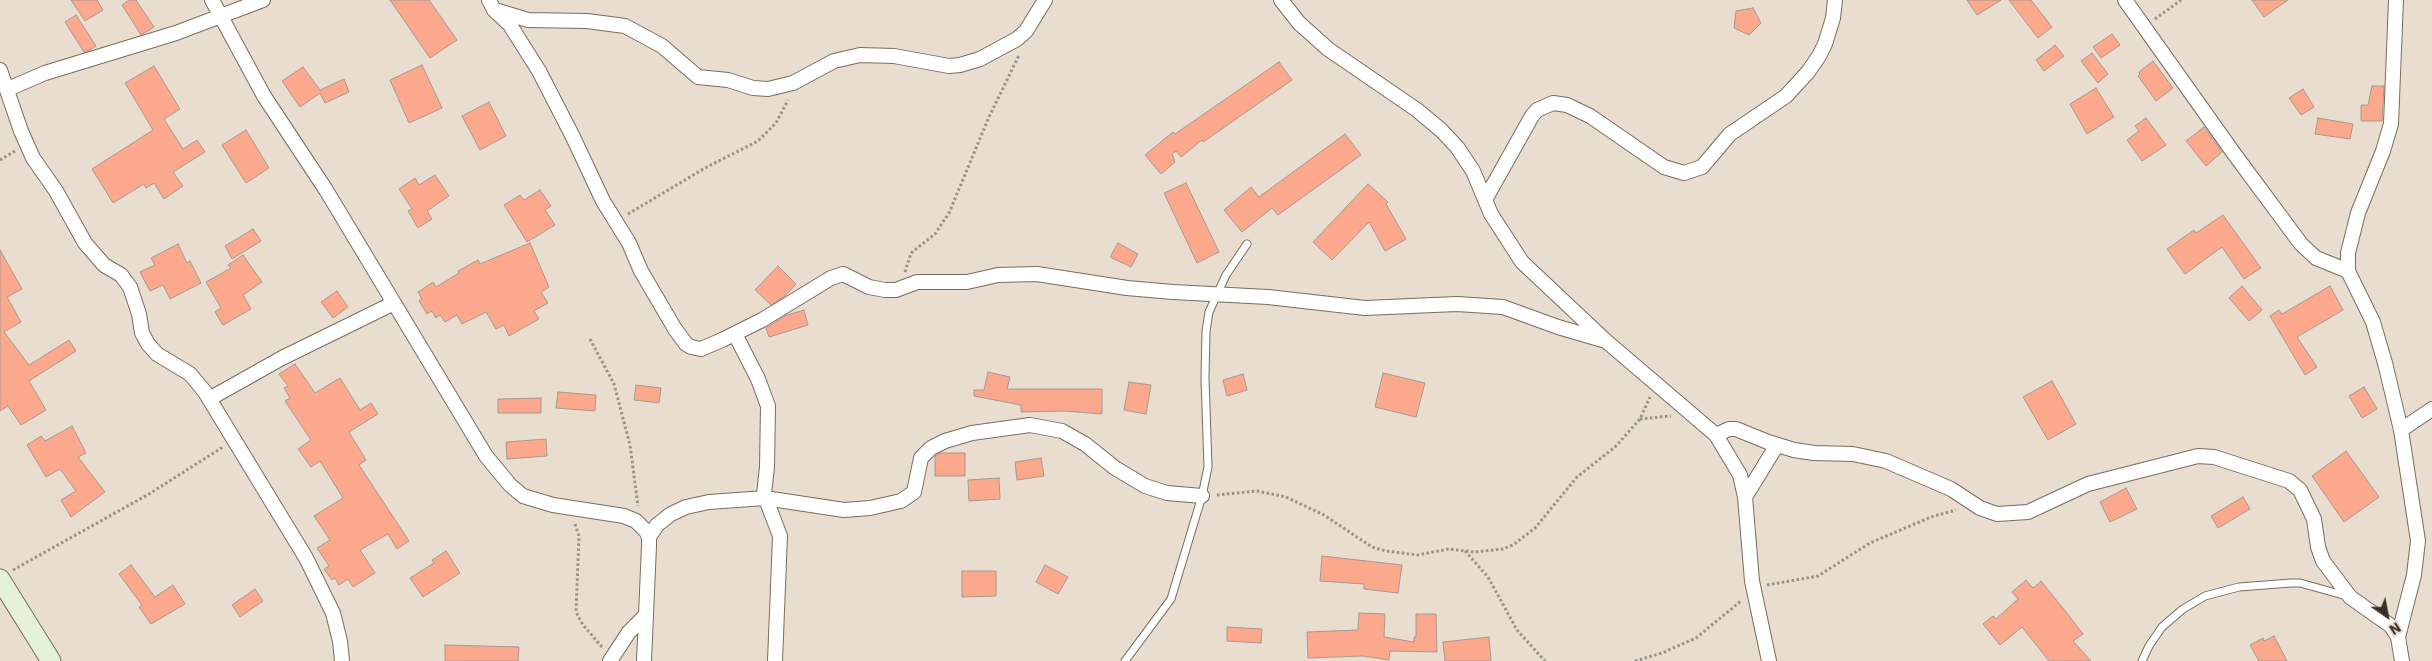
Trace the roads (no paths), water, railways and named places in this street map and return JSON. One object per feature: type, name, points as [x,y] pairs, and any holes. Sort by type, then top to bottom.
[{"type":"main road","points":[[4,576],[51,661]]},
{"type":"street","points":[[212,0],[264,96],[326,190],[486,456],[516,491],[534,500],[624,516],[645,531]]},
{"type":"street","points":[[8,89],[45,73],[176,33],[263,0]]},
{"type":"street","points":[[492,5],[528,20],[587,21],[625,26],[662,46],[692,73],[702,78],[728,80],[760,89],[780,87],[793,83],[834,61],[860,55],[894,56],[949,66],[960,65],[1005,47],[1026,31],[1045,0]]},
{"type":"street","points":[[1281,0],[1299,23],[1328,49],[1417,110],[1440,130],[1456,147],[1473,170],[1491,214],[1522,262],[1606,341],[1716,435],[1740,475],[1745,497],[1755,592],[1770,661]]},
{"type":"street","points":[[1486,198],[1532,116],[1537,110],[1553,103],[1567,105],[1590,116],[1664,167],[1684,173],[1702,166],[1730,134],[1786,96],[1808,72],[1820,56],[1825,44],[1833,18],[1835,0]]},
{"type":"street","points":[[2125,0],[2240,163],[2301,244],[2316,258],[2348,271]]},
{"type":"street","points":[[2396,0],[2391,124],[2384,151],[2351,237],[2348,271],[2373,322],[2401,430],[2418,541],[2414,575],[2398,637]]},
{"type":"street","points":[[492,5],[510,25],[538,71],[656,297],[686,344],[692,347],[701,348],[735,334],[835,276],[847,275],[869,287],[896,290],[924,281],[967,282],[998,274],[1037,274],[1127,288],[1268,297],[1366,308],[1457,304],[1503,307],[1548,324],[1606,341]]},
{"type":"street","points":[[0,70],[26,145],[56,191],[85,243],[104,265],[120,275],[134,294],[142,333],[148,344],[158,354],[190,374],[208,399],[324,592],[333,613],[342,661]]},
{"type":"street","points":[[208,399],[282,358],[394,303]]},
{"type":"street","points":[[735,334],[746,360],[758,379],[768,406],[765,498],[780,536],[775,661]]},
{"type":"street","points":[[2401,430],[2432,409]]},
{"type":"street","points":[[645,531],[666,516],[686,507],[741,498],[765,498],[844,510],[870,508],[901,501],[914,492],[921,458],[931,448],[945,441],[972,433],[1030,425],[1062,431],[1084,444],[1115,468],[1145,486],[1167,493],[1202,496]]},
{"type":"street","points":[[1716,435],[1729,429],[1736,429],[1777,445],[1814,453],[1853,454],[1886,461],[1951,490],[1980,508],[1998,514],[2028,512],[2088,484],[2198,456],[2214,457],[2290,482],[2297,487],[2314,519],[2318,547],[2323,561],[2350,597],[2391,626],[2398,637],[2402,661]]},
{"type":"street","points":[[1745,497],[1777,445]]},
{"type":"street","points":[[644,661],[645,531]]},
{"type":"street","points":[[611,659],[629,632],[644,617]]},
{"type":"lane","points":[[1125,661],[1171,599],[1202,496],[1208,467],[1206,331],[1209,312],[1216,294],[1247,244]]},
{"type":"lane","points":[[2142,661],[2149,646],[2162,627],[2183,609],[2205,596],[2239,587],[2300,583],[2350,597]]}]
